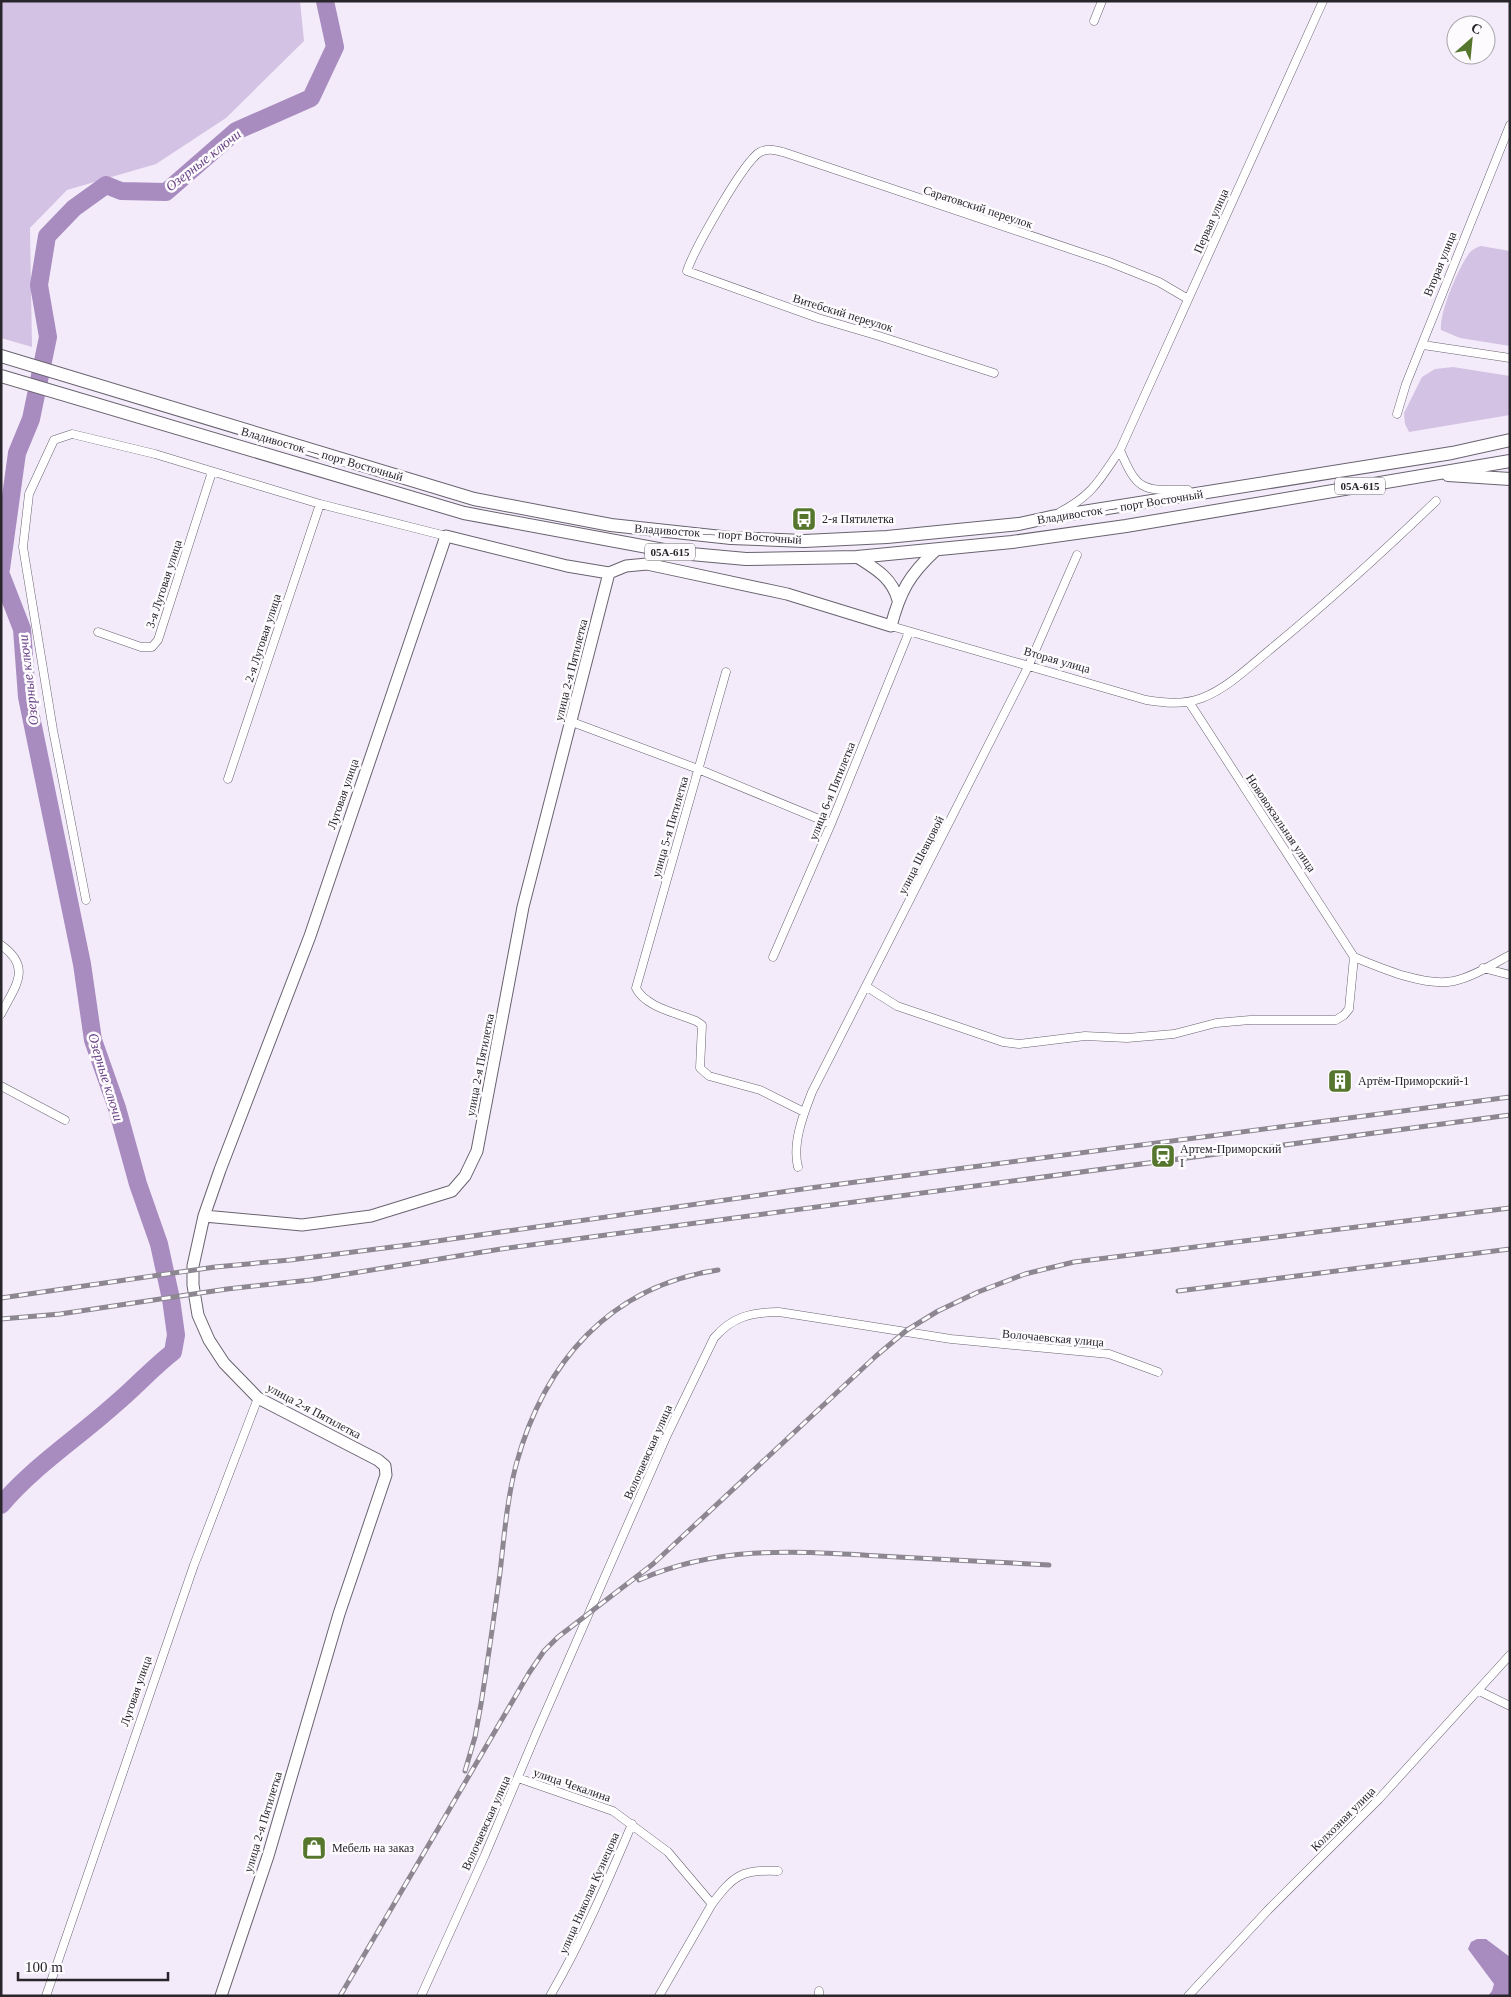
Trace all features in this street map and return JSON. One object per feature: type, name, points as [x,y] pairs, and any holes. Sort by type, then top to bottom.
[{"type":"highway","name":"Владивосток — порт Восточный","points":[[1,356],[171,409],[474,499],[642,530],[804,541],[896,536],[1019,524],[1051,517],[1219,492],[1452,453],[1510,440]]},
{"type":"highway","name":"Владивосток — порт Восточный","points":[[1,376],[464,513],[680,553],[746,559],[858,557],[935,551],[1126,526],[1510,461]]},
{"type":"highway","points":[[1435,473],[1469,478],[1510,479]]},
{"type":"main road","points":[[446,536],[567,566],[609,573]]},
{"type":"main road","name":"Луговая улица","points":[[204,1216],[310,936],[446,536]]},
{"type":"main road","points":[[891,626],[898,600],[912,574],[935,551]]},
{"type":"main road","points":[[858,557],[887,577],[898,600]]},
{"type":"main road","name":"Вторая улица","points":[[609,573],[626,566],[647,564],[787,594],[891,626]]},
{"type":"main road","name":"улица 2-я Пятилетка","points":[[221,1996],[268,1856],[339,1614],[386,1475],[384,1466],[378,1460],[258,1398],[224,1363],[209,1340],[198,1315],[193,1285],[193,1266],[204,1216],[278,1224],[322,1223],[371,1216],[414,1204],[452,1191],[462,1180],[477,1151],[523,907],[609,573]]},
{"type":"street","points":[[1094,21],[1102,1]]},
{"type":"street","name":"Первая улица","points":[[1051,517],[1081,502],[1094,488],[1120,450],[1323,1]]},
{"type":"street","name":"Вторая улица","points":[[1397,414],[1406,384],[1510,125]]},
{"type":"street","name":"Саратовский переулок","points":[[687,271],[696,248],[744,170],[757,154],[769,149],[783,152],[1109,262],[1159,282],[1188,299]]},
{"type":"street","name":"Витебский переулок","points":[[687,271],[818,318],[994,373]]},
{"type":"street","points":[[1423,345],[1510,358]]},
{"type":"street","points":[[86,900],[53,730],[23,548],[29,494],[54,440],[72,434],[155,454],[320,504],[446,536]]},
{"type":"street","points":[[1120,450],[1131,476],[1144,487],[1158,490],[1219,492]]},
{"type":"street","name":"3-я Луговая улица","points":[[98,632],[141,647],[152,647],[158,640],[212,472]]},
{"type":"street","name":"Вторая улица","points":[[891,626],[1146,700],[1171,704],[1189,702],[1214,692],[1245,670],[1319,610],[1436,500]]},
{"type":"street","name":"2-я Луговая улица","points":[[228,779],[320,504]]},
{"type":"street","name":"улица Шевцовой","points":[[798,1167],[795,1156],[804,1112],[1028,666],[1077,555]]},
{"type":"street","name":"улица 6-я Пятилетка","points":[[773,957],[831,824],[909,632]]},
{"type":"street","name":"улица 5-я Пятилетка","points":[[726,672],[636,988],[639,996],[702,1025],[700,1068],[703,1072],[709,1076],[760,1090],[804,1112]]},
{"type":"street","name":"Нововокзальная улица","points":[[1189,702],[1354,957]]},
{"type":"street","points":[[572,722],[698,769],[831,824]]},
{"type":"street","points":[[1,945],[12,953],[18,962],[20,970],[18,980],[1,1014]]},
{"type":"street","points":[[867,987],[897,1006],[1018,1044],[1085,1036],[1127,1038],[1174,1034],[1216,1023],[1336,1020],[1349,1009],[1354,957],[1385,970],[1435,982],[1454,981],[1510,955]]},
{"type":"street","points":[[1483,968],[1510,976]]},
{"type":"street","points":[[1,1086],[65,1120]]},
{"type":"street","name":"Волочаевская улица","points":[[420,1996],[518,1778],[667,1435],[714,1338],[730,1323],[740,1317],[758,1312],[779,1312],[951,1339],[1109,1354],[1158,1372]]},
{"type":"street","name":"Луговая улица","points":[[46,1996],[118,1793],[194,1565],[258,1398]]},
{"type":"street","name":"Колхозная улица","points":[[1188,1996],[1268,1910],[1379,1799],[1510,1655]]},
{"type":"street","points":[[1479,1691],[1510,1706]]},
{"type":"street","name":"улица Чекалина","points":[[518,1778],[613,1811],[668,1852],[712,1904]]},
{"type":"street","name":"улица Николая Кузнецова","points":[[550,1996],[573,1957],[597,1907],[632,1824]]},
{"type":"street","points":[[659,1996],[712,1904],[735,1877],[752,1871],[778,1871]]},
{"type":"shaded area","points":[[1,1],[300,1],[304,41],[226,118],[156,164],[67,190],[30,228],[32,347],[1,338]]},
{"type":"shaded area","points":[[1481,246],[1510,251],[1510,346],[1460,338],[1441,330],[1446,302],[1459,270],[1470,252]]},
{"type":"shaded area","points":[[1453,367],[1510,376],[1510,415],[1409,432],[1405,424],[1404,413],[1422,377],[1435,369]]},
{"type":"shaded area","points":[[1477,1939],[1486,1939],[1510,1957],[1510,1996],[1488,1996],[1494,1984],[1468,1949],[1471,1942]]},
{"type":"waterway","name":"Озерные ключи","points":[[1,569],[17,453],[31,419],[48,337],[39,285],[47,236],[74,208],[106,185],[121,191],[166,192],[236,131],[311,98],[335,47],[325,1]]},
{"type":"waterway","name":"Озерные ключи","points":[[1,575],[22,629],[27,697],[82,964],[93,1040],[117,1108],[138,1184],[159,1244],[171,1299],[176,1335],[173,1352],[99,1418],[27,1478],[1,1505]]},
{"type":"railway","points":[[1,1298],[215,1267],[290,1260],[416,1244],[810,1188],[1510,1097]]},
{"type":"railway","points":[[1,1319],[60,1314],[227,1289],[310,1280],[501,1249],[1510,1115]]},
{"type":"railway","points":[[442,1822],[529,1673],[544,1651],[558,1637],[653,1564],[876,1356],[907,1330],[938,1311],[978,1292],[1025,1274],[1074,1262],[1510,1208]]},
{"type":"railway","points":[[1178,1291],[1510,1249]]},
{"type":"railway","points":[[465,1771],[475,1737],[481,1704],[513,1478],[528,1428],[544,1393],[564,1362],[587,1335],[614,1312],[645,1293],[679,1279],[718,1270]]},
{"type":"railway","points":[[639,1580],[698,1561],[757,1553],[817,1553],[1049,1565]]},
{"type":"railway","points":[[340,1996],[445,1817]]},
{"type":"place","name":"2-я Пятилетка","points":[[804,519]]},
{"type":"place","name":"Артём-Приморский-1","points":[[1340,1081]]},
{"type":"place","name":"Артем-Приморский I","points":[[1163,1156]]},
{"type":"place","name":"Мебель на заказ","points":[[314,1848]]}]
